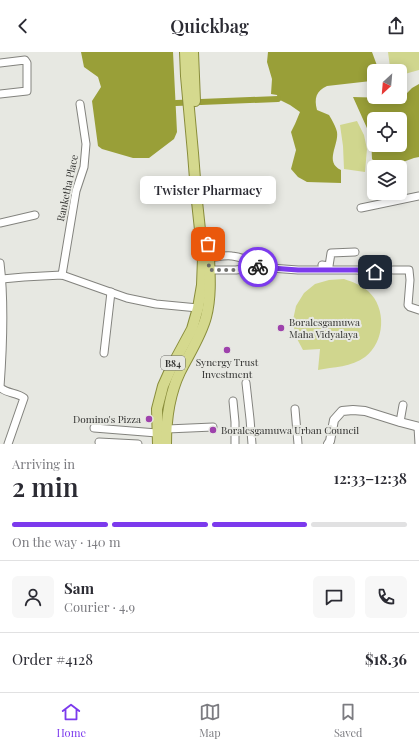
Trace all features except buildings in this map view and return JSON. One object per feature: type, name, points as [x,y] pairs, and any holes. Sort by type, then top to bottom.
[{"type":"main road","name":"B84","points":[[158,444],[179,374],[198,339],[206,317],[210,296],[205,208],[191,94],[186,76],[185,52]]},
{"type":"main road","name":"B84","points":[[191,94],[193,52]]},
{"type":"main road","name":"B84","points":[[166,444],[158,409],[163,386],[192,329],[202,285],[203,258],[196,192],[193,110]]},
{"type":"street","points":[[0,63],[25,60],[27,63],[27,91],[0,94]]},
{"type":"street","name":"Ranketha Place","points":[[62,275],[76,192],[84,167],[86,144],[80,104]]},
{"type":"street","points":[[361,208],[419,196]]},
{"type":"street","points":[[0,224],[35,215]]},
{"type":"street","points":[[209,258],[225,255],[257,263],[329,266],[331,254],[355,252]]},
{"type":"street","points":[[0,263],[2,280],[3,346],[0,387],[2,390],[20,394],[24,398],[8,444]]},
{"type":"street","points":[[209,270],[236,270],[257,267],[298,270],[357,270],[375,272]]},
{"type":"street","points":[[393,270],[409,270],[410,280],[408,305],[419,310]]},
{"type":"street","points":[[2,280],[62,275],[127,298],[156,304],[198,308]]},
{"type":"street","points":[[104,353],[111,292]]},
{"type":"street","points":[[246,383],[252,444]]},
{"type":"street","points":[[233,401],[235,444]]},
{"type":"street","points":[[400,422],[403,404]]},
{"type":"street","points":[[295,409],[298,444]]},
{"type":"street","points":[[328,444],[330,441],[334,420],[342,411],[353,410],[365,411],[419,427],[419,444]]},
{"type":"street","points":[[94,428],[162,431],[213,427]]},
{"type":"street","points":[[99,442],[138,444]]},
{"type":"shaded area","points":[[81,52],[173,52],[177,132],[174,139],[149,158],[133,158],[102,149],[98,146],[92,101],[101,87],[98,77],[84,67]]},
{"type":"shaded area","points":[[268,52],[372,52],[376,64],[367,64],[367,81],[327,86],[320,90],[316,98],[317,110],[329,115],[337,132],[333,153],[333,163],[341,170],[341,183],[307,182],[298,177],[291,169],[296,150],[291,132],[300,112],[278,99],[277,95],[271,94],[272,79],[267,62]]},
{"type":"shaded area","points":[[388,52],[419,52],[419,70],[407,73],[407,64],[390,64]]},
{"type":"shaded area","points":[[419,84],[419,157],[407,161],[373,160],[372,152],[407,152],[407,112],[367,112],[367,128],[353,97],[367,97],[367,104],[407,104],[407,93]]},
{"type":"shaded area","points":[[357,121],[364,135],[367,149],[365,172],[344,169],[340,125]]},
{"type":"shaded area","points":[[344,279],[363,287],[374,298],[381,315],[380,334],[372,351],[360,360],[348,365],[318,370],[320,349],[303,350],[295,335],[293,320],[296,306],[304,293],[315,284],[329,280]]},
{"type":"waterway","points":[[176,103],[278,99]]},
{"type":"way so far","points":[[208,244],[209,270],[236,270],[258,267]]},
{"type":"place","name":"Twister Pharmacy","points":[[208,244]]},
{"type":"place","name":"Boralesgamuwa Maha Vidyalaya","points":[[281,328]]},
{"type":"place","name":"Synergy Trust Investment","points":[[227,350]]},
{"type":"place","name":"Domino's Pizza","points":[[149,419]]},
{"type":"place","name":"Boralesgamuwa Urban Council","points":[[213,430]]},
{"type":"route","points":[[258,267],[298,270],[357,270],[375,272]]}]
